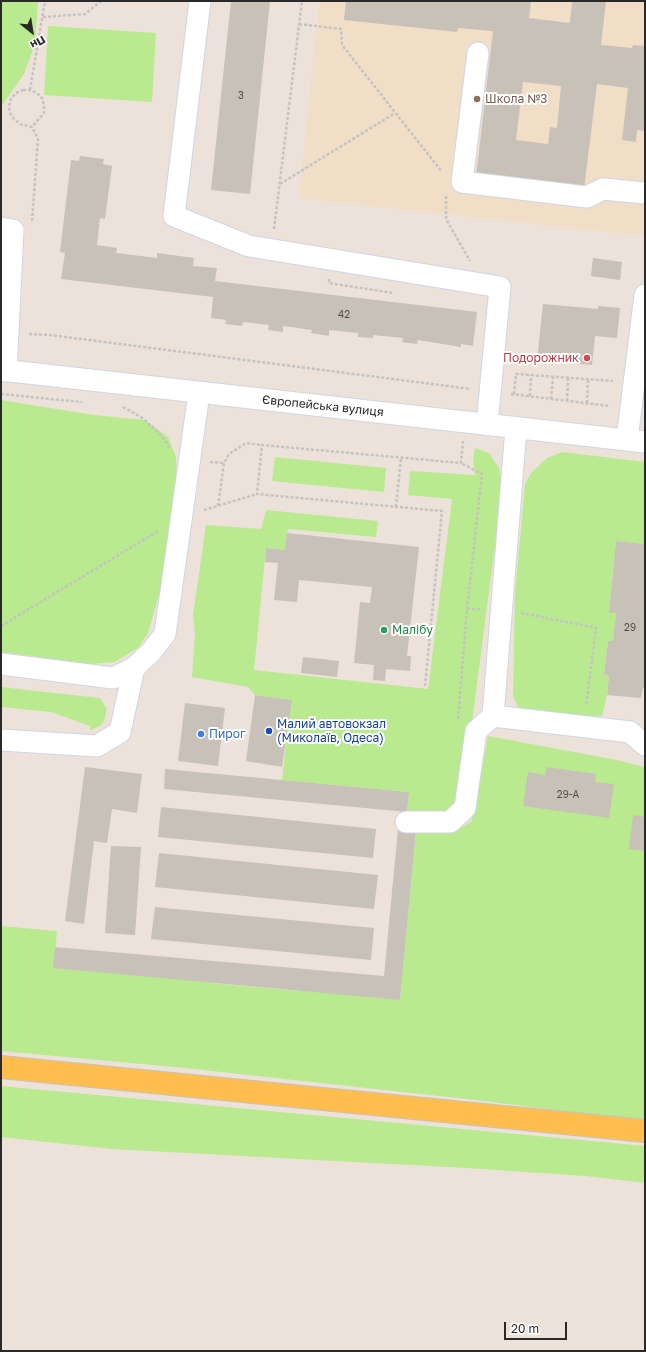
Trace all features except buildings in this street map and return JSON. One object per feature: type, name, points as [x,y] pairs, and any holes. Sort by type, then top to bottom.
[{"type":"main road","points":[[1,1067],[645,1131]]},
{"type":"street","points":[[200,1],[174,216],[249,246],[500,287],[487,425]]},
{"type":"street","points":[[478,53],[462,182],[587,197],[603,188],[645,193]]},
{"type":"street","points":[[1,228],[13,230],[8,331],[3,371]]},
{"type":"street","points":[[636,441],[631,408],[645,295]]},
{"type":"street","name":"Європейська вулиця","points":[[3,371],[636,441]]},
{"type":"street","points":[[1,664],[113,678],[134,668],[152,652],[165,634],[199,393]]},
{"type":"street","points":[[406,822],[450,822],[465,808],[476,731],[493,716],[500,608],[516,428]]},
{"type":"street","points":[[1,740],[97,746],[120,732],[134,668]]},
{"type":"street","points":[[493,716],[584,727],[640,736]]},
{"type":"path","points":[[30,90],[45,1]]},
{"type":"path","points":[[43,17],[85,14],[101,1]]},
{"type":"path","points":[[271,250],[302,1]]},
{"type":"path","points":[[299,24],[341,29],[342,45],[440,171],[446,175]]},
{"type":"path","points":[[23,90],[30,90],[37,93],[42,98],[44,105],[44,113],[32,127],[20,124],[14,120],[10,113],[9,106],[16,93],[23,90]]},
{"type":"path","points":[[279,184],[395,113]]},
{"type":"path","points":[[446,191],[446,219]]},
{"type":"path","points":[[330,276],[329,283],[400,294]]},
{"type":"path","points":[[8,331],[23,334],[50,335],[490,392],[631,408]]},
{"type":"path","points":[[514,394],[516,374],[634,383]]},
{"type":"path","points":[[530,396],[531,375]]},
{"type":"path","points":[[551,399],[553,376]]},
{"type":"path","points":[[567,401],[568,378]]},
{"type":"path","points":[[587,403],[588,379]]},
{"type":"path","points":[[218,506],[224,463],[229,454],[246,443],[461,463],[468,389]]},
{"type":"path","points":[[1,394],[86,403]]},
{"type":"path","points":[[117,406],[125,407],[141,417],[155,429],[168,444],[171,457],[224,463]]},
{"type":"path","points":[[257,494],[262,445]]},
{"type":"path","points":[[396,507],[401,458]]},
{"type":"path","points":[[1,626],[182,517],[257,494],[442,511],[425,686]]},
{"type":"path","points":[[467,609],[500,608],[596,628],[584,727]]},
{"type":"shaded area","name":"Школа №3","points":[[319,1],[645,1],[645,236],[299,198]]},
{"type":"green space","points":[[1,1],[38,1],[35,44],[24,74],[3,104],[1,104]]},
{"type":"green space","points":[[48,26],[156,33],[152,102],[44,95]]},
{"type":"green space","points":[[1,400],[94,415],[145,420],[168,437],[176,457],[177,491],[161,588],[148,633],[139,647],[114,662],[91,664],[1,652]]},
{"type":"green space","points":[[475,448],[489,453],[499,468],[503,484],[474,707],[459,807],[445,816],[407,812],[409,792],[282,780],[291,700],[255,695],[248,687],[192,677],[195,633],[193,615],[206,525],[261,529],[266,510],[378,521],[376,537],[289,529],[287,533],[285,550],[266,548],[254,670],[428,689],[452,499],[408,495],[410,471],[475,475],[473,460]]},
{"type":"green space","points":[[562,452],[645,462],[645,544],[616,541],[609,613],[616,613],[613,641],[608,641],[604,675],[609,676],[607,695],[602,716],[536,714],[518,707],[513,696],[515,594],[525,484],[531,473],[547,458]]},
{"type":"green space","points":[[275,457],[386,468],[384,492],[272,481]]},
{"type":"green space","points":[[1,687],[100,698],[107,709],[104,721],[100,726],[90,730],[90,726],[51,712],[1,707]]},
{"type":"green space","points":[[488,736],[617,760],[645,767],[645,1122],[484,1101],[185,1068],[1,1051],[1,926],[57,931],[55,954],[212,983],[299,991],[338,986],[400,1000],[416,831],[441,833],[456,830],[471,822],[476,803]]},
{"type":"green space","points":[[1,1086],[645,1146],[645,1183],[585,1176],[466,1168],[112,1149],[1,1137]]},
{"type":"place","name":"Школа №3","points":[[477,99]]},
{"type":"place","name":"Подорожник","points":[[587,358]]},
{"type":"place","name":"Малібу","points":[[384,630]]},
{"type":"place","name":"Малий автовокзал (Миколаїв, Одеса)","points":[[269,731]]},
{"type":"place","name":"Пирог","points":[[201,734]]}]
